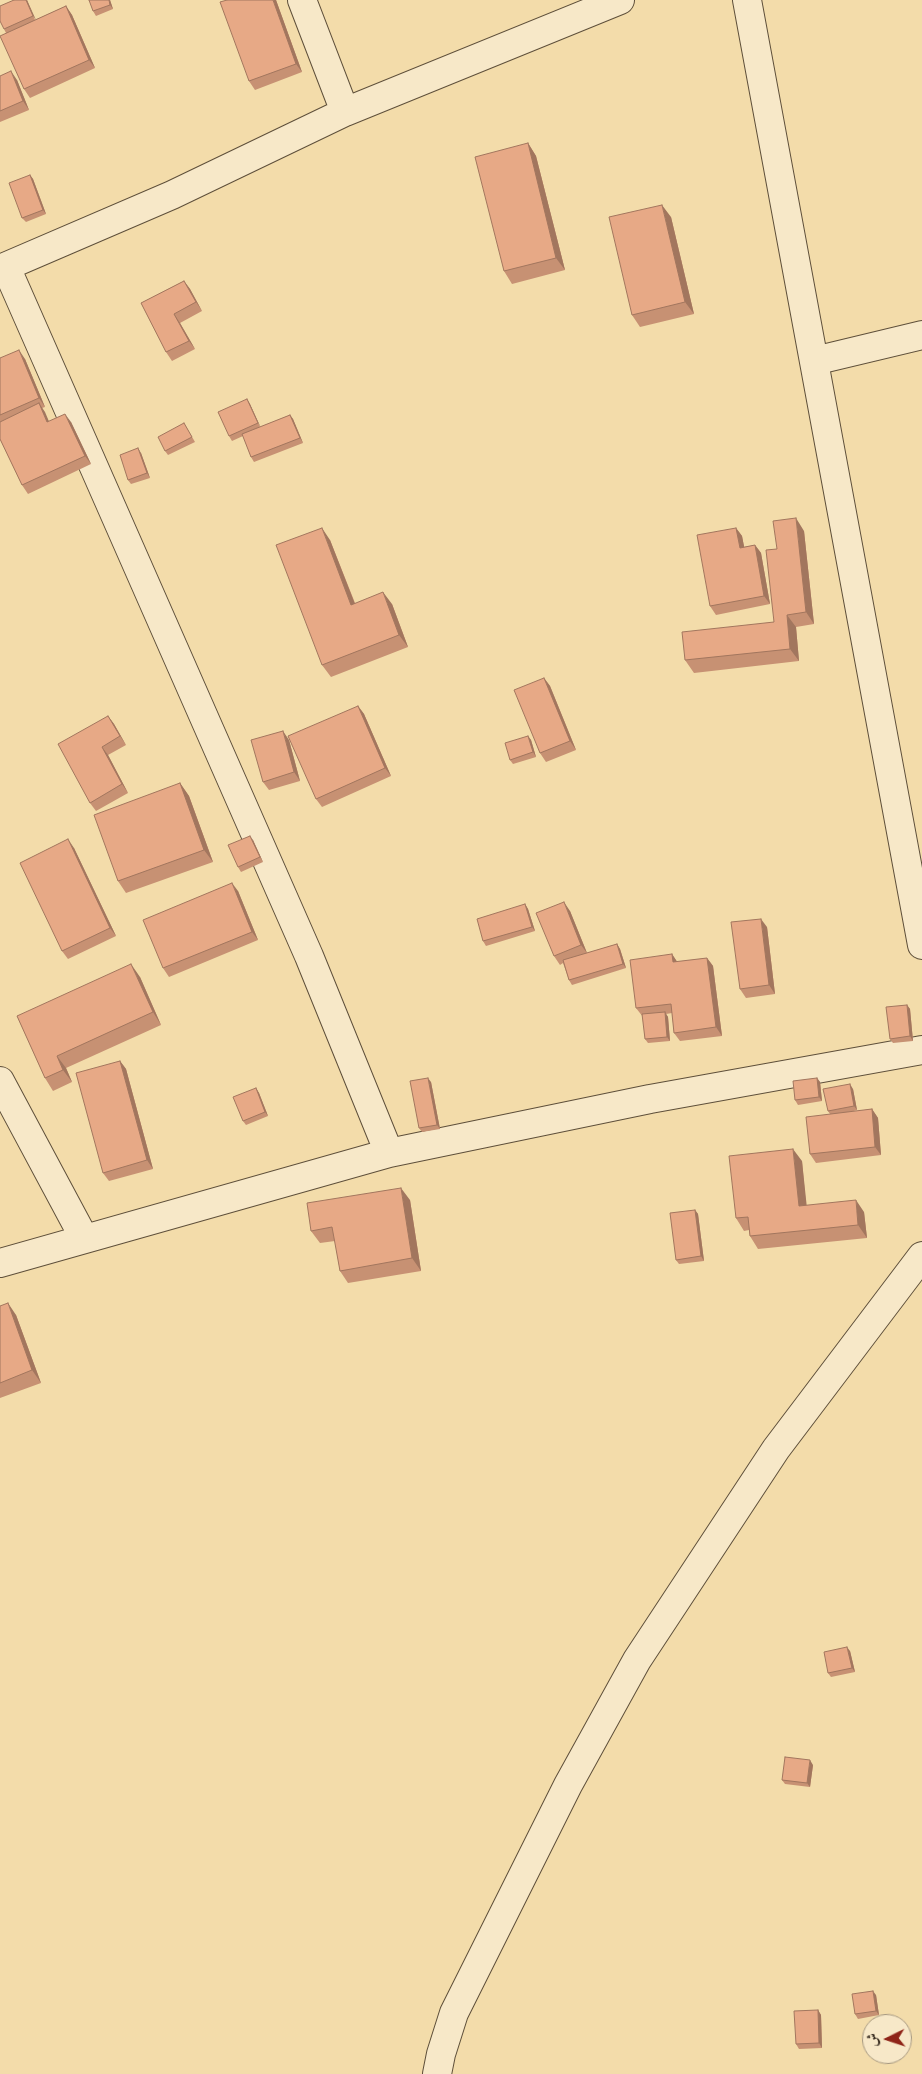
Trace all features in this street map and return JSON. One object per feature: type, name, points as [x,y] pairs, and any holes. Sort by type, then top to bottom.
[{"type":"street","points":[[302,0],[345,112]]},
{"type":"street","points":[[389,1153],[305,947],[3,268],[172,195],[345,112],[620,0]]},
{"type":"street","points":[[747,0],[922,945]]},
{"type":"street","points":[[814,361],[922,335]]},
{"type":"street","points":[[0,1263],[389,1153],[660,1098],[922,1050]]},
{"type":"street","points":[[0,1081],[84,1238]]},
{"type":"street","points":[[437,2074],[441,2054],[454,2013],[568,1784],[637,1660],[776,1449],[922,1256]]},
{"type":"building","points":[[14,0],[26,0],[33,16],[4,29],[0,21],[0,6]]},
{"type":"building","points":[[89,0],[109,0],[110,5],[93,11]]},
{"type":"building","points":[[227,0],[273,0],[296,64],[249,81],[220,2]]},
{"type":"building","points":[[66,6],[89,60],[24,89],[0,36]]},
{"type":"building","points":[[11,71],[23,101],[0,111],[0,76]]},
{"type":"building","points":[[528,143],[556,258],[504,271],[475,157]]},
{"type":"building","points":[[30,175],[43,210],[22,218],[9,183]]},
{"type":"building","points":[[662,205],[685,302],[632,315],[609,217]]},
{"type":"building","points":[[184,281],[196,302],[174,314],[189,341],[166,352],[141,303]]},
{"type":"building","points":[[19,350],[39,398],[0,415],[0,358]]},
{"type":"building","points":[[247,399],[258,423],[229,436],[218,412]]},
{"type":"building","points":[[39,403],[47,422],[65,414],[85,456],[22,485],[0,439],[0,422]]},
{"type":"building","points":[[290,415],[300,438],[251,457],[242,434]]},
{"type":"building","points":[[184,423],[192,437],[165,451],[158,437]]},
{"type":"building","points":[[138,448],[147,473],[128,480],[120,455]]},
{"type":"building","points":[[796,518],[806,612],[787,615],[790,649],[685,660],[682,632],[774,622],[766,550],[777,549],[773,521]]},
{"type":"building","points":[[322,528],[351,605],[383,592],[399,635],[322,665],[276,545]]},
{"type":"building","points":[[736,528],[740,548],[755,545],[764,596],[710,606],[697,535]]},
{"type":"building","points":[[544,678],[570,741],[540,753],[514,690]]},
{"type":"building","points":[[358,706],[385,768],[316,799],[288,736]]},
{"type":"building","points":[[108,716],[120,736],[102,747],[122,784],[90,803],[58,744]]},
{"type":"building","points":[[283,731],[294,772],[263,782],[251,740]]},
{"type":"building","points":[[528,736],[533,752],[510,760],[505,743]]},
{"type":"building","points":[[180,783],[204,850],[118,881],[94,815]]},
{"type":"building","points":[[250,836],[260,857],[238,867],[228,845]]},
{"type":"building","points":[[68,839],[110,928],[62,951],[20,863]]},
{"type":"building","points":[[232,883],[252,932],[163,968],[143,920]]},
{"type":"building","points":[[564,902],[581,945],[554,956],[536,913]]},
{"type":"building","points":[[525,904],[532,927],[483,941],[477,919]]},
{"type":"building","points":[[761,919],[769,985],[740,989],[731,922]]},
{"type":"building","points":[[617,944],[623,964],[569,980],[563,960]]},
{"type":"building","points":[[672,954],[673,962],[707,958],[716,1027],[674,1033],[671,1004],[636,1008],[630,960]]},
{"type":"building","points":[[131,964],[153,1012],[57,1056],[63,1070],[45,1078],[17,1016]]},
{"type":"building","points":[[907,1005],[910,1036],[890,1039],[886,1007]]},
{"type":"building","points":[[665,1012],[667,1037],[645,1039],[642,1014]]},
{"type":"building","points":[[120,1061],[147,1160],[103,1173],[76,1073]]},
{"type":"building","points":[[428,1078],[437,1125],[419,1128],[410,1081]]},
{"type":"building","points":[[817,1078],[819,1097],[795,1100],[793,1081]]},
{"type":"building","points":[[850,1084],[854,1106],[828,1111],[823,1089]]},
{"type":"building","points":[[256,1088],[265,1112],[243,1121],[233,1097]]},
{"type":"building","points":[[872,1109],[875,1147],[810,1154],[806,1117]]},
{"type":"building","points":[[793,1149],[799,1206],[856,1200],[858,1225],[750,1236],[748,1217],[736,1218],[729,1156]]},
{"type":"building","points":[[401,1188],[412,1258],[340,1271],[332,1227],[311,1231],[307,1203]]},
{"type":"building","points":[[695,1210],[701,1256],[676,1260],[670,1213]]},
{"type":"building","points":[[8,1303],[32,1370],[0,1383],[0,1306]]},
{"type":"building","points":[[847,1647],[852,1668],[828,1673],[824,1652]]},
{"type":"building","points":[[785,1757],[810,1760],[807,1783],[782,1780]]},
{"type":"building","points":[[873,1991],[876,2011],[855,2014],[852,1994]]},
{"type":"building","points":[[818,2010],[819,2043],[796,2044],[794,2011]]}]
